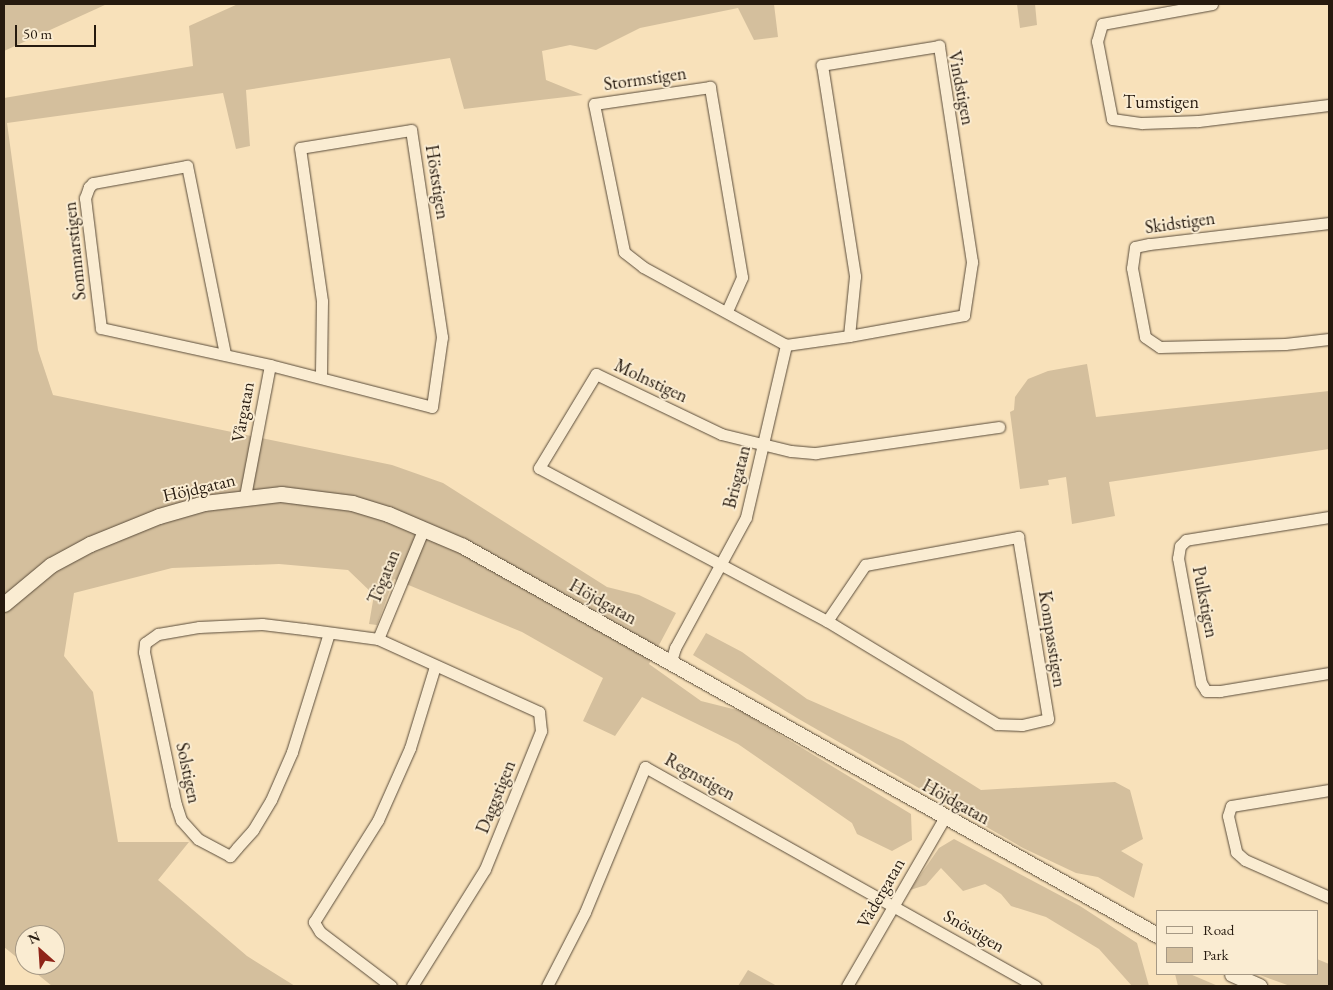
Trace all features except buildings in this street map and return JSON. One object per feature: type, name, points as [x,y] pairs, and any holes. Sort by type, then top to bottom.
[{"type":"street","name":"Tumstigen","points":[[1212,4],[1102,24],[1097,41],[1112,119],[1142,124],[1198,121],[1329,105]]},
{"type":"street","name":"Vindstigen","points":[[786,345],[849,336],[964,316],[972,262],[939,46],[822,65],[855,276],[849,336]]},
{"type":"street","name":"Stormstigen","points":[[727,310],[742,277],[710,87],[594,104],[624,252],[643,267],[727,310],[786,345]]},
{"type":"street","name":"Höststigen","points":[[270,364],[432,407],[442,337],[411,130],[300,148],[322,301],[321,377]]},
{"type":"street","name":"Sommarstigen","points":[[225,354],[187,166],[93,183],[85,198],[101,328],[270,364]]},
{"type":"street","name":"Skidstigen","points":[[1329,223],[1135,247],[1132,268],[1145,337],[1160,348],[1285,344],[1329,339]]},
{"type":"street","name":"Brisgatan","points":[[671,662],[746,517],[786,345]]},
{"type":"street","name":"Vårgatan","points":[[245,496],[270,364]]},
{"type":"street","name":"Molnstigen","points":[[720,566],[538,468],[596,374],[721,434],[816,454],[1000,427]]},
{"type":"street","name":"Höjdgatan","points":[[4,604],[51,565],[90,544],[159,516],[204,503],[245,496],[318,497],[352,503],[424,528],[463,546],[1156,934]]},
{"type":"street","name":"Pulkstigen","points":[[1329,517],[1186,540],[1180,546],[1178,558],[1201,683],[1206,691],[1220,691],[1329,673]]},
{"type":"street","name":"Tögatan","points":[[378,639],[424,528]]},
{"type":"street","name":"Kompasstigen","points":[[720,566],[826,621],[997,724],[1022,725],[1048,720],[1018,537],[865,565],[826,621]]},
{"type":"street","name":"Solstigen","points":[[329,633],[292,752],[271,800],[253,830],[230,856],[216,850],[189,832],[181,820],[144,652],[145,643],[158,634],[229,625],[262,624],[378,639]]},
{"type":"street","name":"Daggstigen","points":[[378,639],[539,712],[541,731],[485,869],[412,986]]},
{"type":"street","points":[[391,986],[327,938],[314,922],[378,820],[410,748],[435,666]]},
{"type":"street","name":"Regnstigen","points":[[548,983],[609,860],[645,767],[895,906]]},
{"type":"street","points":[[1329,790],[1231,806],[1228,816],[1236,852],[1245,860],[1329,897]]},
{"type":"street","name":"Vädergatan","points":[[847,986],[945,817]]},
{"type":"street","name":"Snöstigen","points":[[895,906],[1036,986]]},
{"type":"street","points":[[1234,975],[1259,986]]},
{"type":"street","points":[[548,983],[561,986]]},
{"type":"green space","points":[[4,4],[107,4],[4,51]]},
{"type":"green space","points":[[238,4],[774,4],[778,37],[754,40],[738,8],[640,28],[596,50],[570,45],[542,51],[546,80],[583,95],[464,109],[450,58],[246,90],[250,146],[236,149],[223,93],[7,123],[38,350],[53,395],[392,465],[443,483],[607,587],[639,595],[676,613],[649,664],[701,701],[741,711],[911,814],[912,840],[892,851],[857,834],[852,823],[738,744],[642,697],[615,736],[583,721],[603,678],[522,632],[394,579],[377,625],[369,624],[374,595],[348,570],[279,564],[172,568],[74,593],[64,656],[93,692],[118,842],[189,842],[158,880],[247,956],[295,986],[52,986],[38,975],[65,975],[65,925],[15,925],[15,956],[4,947],[4,98],[193,66],[189,26]]},
{"type":"green space","points":[[1017,4],[1035,4],[1037,25],[1020,28]]},
{"type":"green space","points":[[1087,364],[1096,417],[1329,391],[1329,449],[1109,482],[1115,516],[1072,524],[1066,477],[1048,480],[1049,485],[1020,489],[1010,412],[1014,410],[1015,397],[1028,379],[1048,371]]},
{"type":"green space","points":[[706,633],[742,652],[807,699],[903,741],[981,790],[1115,782],[1130,790],[1143,839],[1121,851],[1143,864],[1134,898],[1098,877],[1076,873],[1023,848],[797,718],[693,655]]},
{"type":"green space","points":[[954,839],[1080,906],[1137,943],[1149,986],[1132,986],[1099,949],[1046,917],[1011,906],[1001,894],[985,884],[963,891],[941,868],[926,885],[910,890],[939,848]]},
{"type":"green space","points":[[1318,959],[1329,964],[1329,986],[1290,986],[1260,975],[1318,975]]},
{"type":"green space","points":[[748,970],[777,986],[738,986]]},
{"type":"green space","points":[[1175,975],[1192,975],[1218,986],[1178,986]]}]
